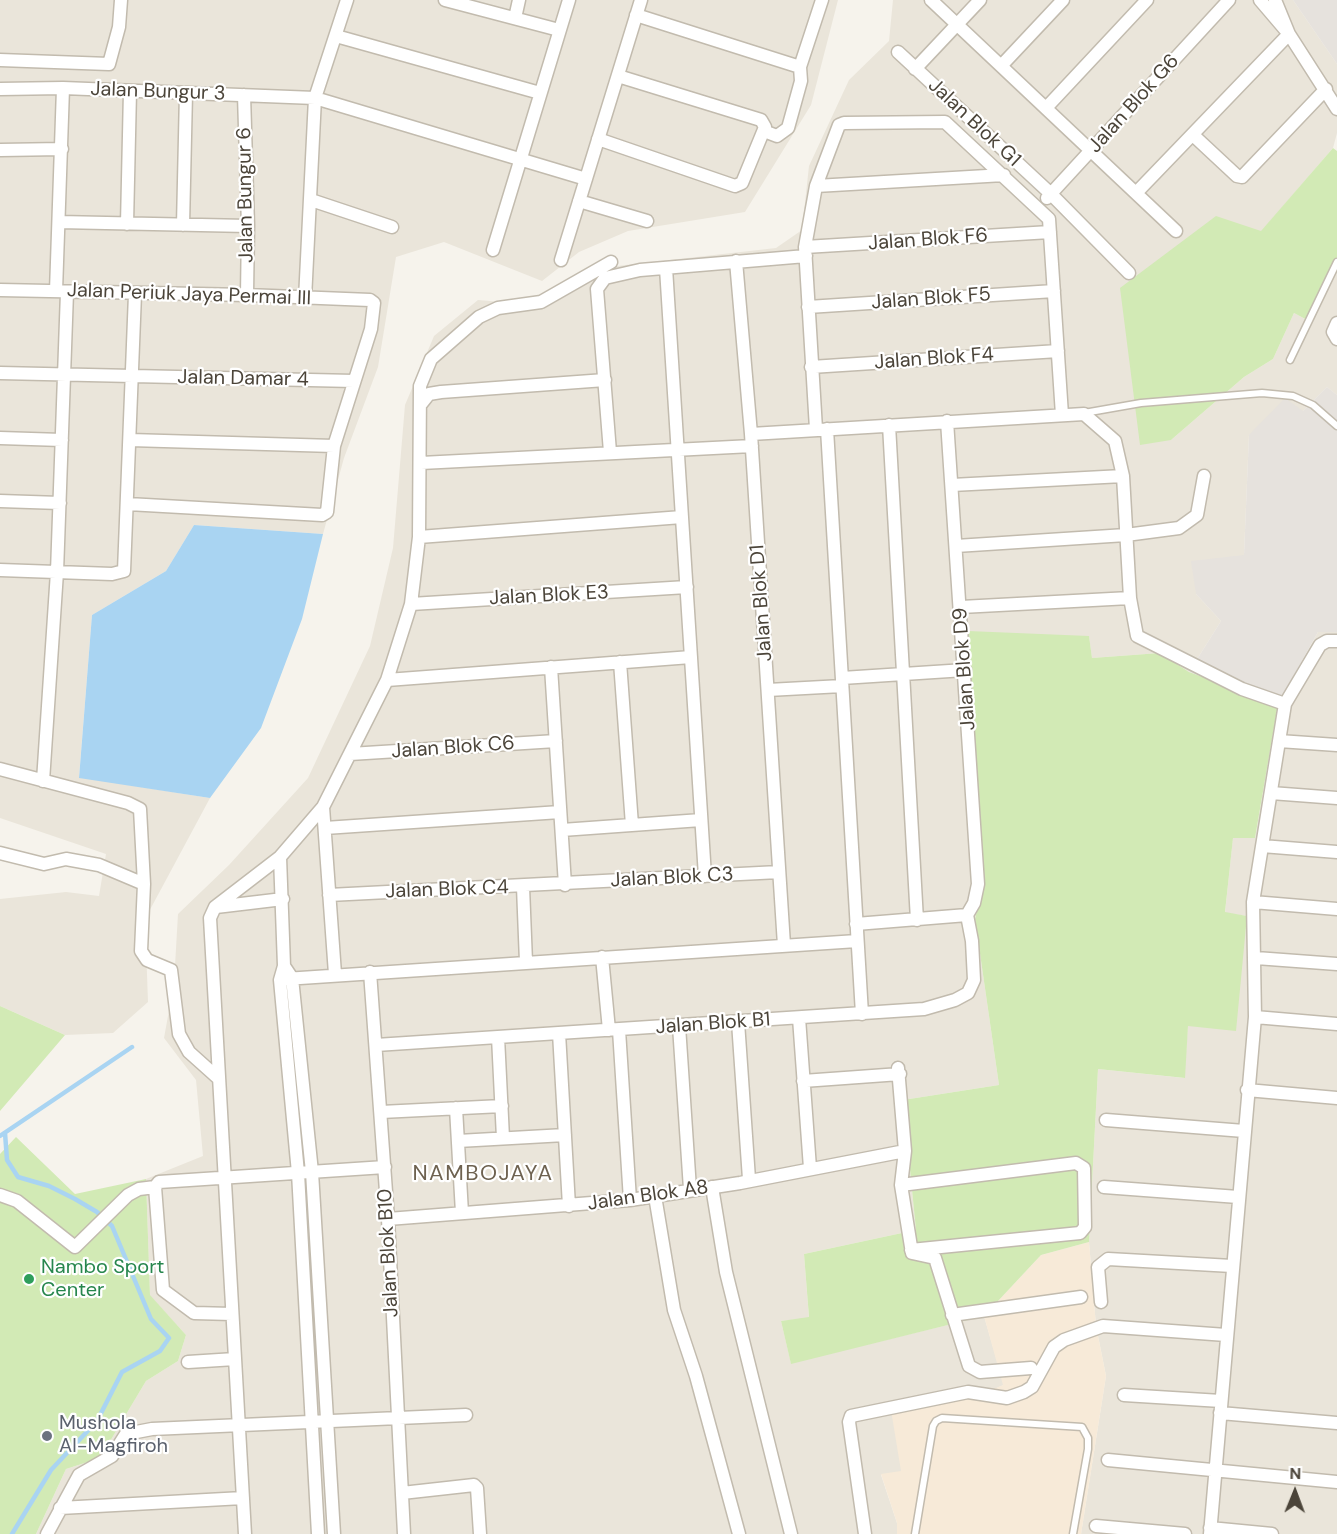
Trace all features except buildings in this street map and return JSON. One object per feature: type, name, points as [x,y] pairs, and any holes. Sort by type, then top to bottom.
[{"type":"street","points":[[0,60],[109,64],[119,27],[121,0]]},
{"type":"street","points":[[305,299],[315,98],[347,0]]},
{"type":"street","points":[[445,0],[559,30]]},
{"type":"street","points":[[515,18],[519,0]]},
{"type":"street","points":[[493,250],[569,0]]},
{"type":"street","points":[[931,0],[1176,231]]},
{"type":"street","points":[[915,69],[980,0]]},
{"type":"street","points":[[1001,66],[1063,0]]},
{"type":"street","points":[[1046,108],[1147,0]]},
{"type":"street","name":"Jalan Blok G6","points":[[1039,207],[1229,0]]},
{"type":"street","points":[[1260,0],[1289,34],[1337,109]]},
{"type":"street","points":[[1275,0],[1289,34]]},
{"type":"street","points":[[764,131],[777,136],[788,128],[801,81],[800,67],[818,1]]},
{"type":"street","points":[[561,260],[618,76],[637,4],[800,67]]},
{"type":"street","points":[[1136,193],[1289,34]]},
{"type":"street","points":[[336,36],[540,93]]},
{"type":"street","name":"Jalan Blok G1","points":[[898,52],[1051,194],[1130,273]]},
{"type":"street","points":[[598,139],[735,186],[742,183],[764,131],[765,123],[761,120],[618,76]]},
{"type":"street","points":[[43,781],[57,572],[64,375],[59,222],[63,88]]},
{"type":"street","name":"Jalan Bungur 3","points":[[0,89],[63,88],[315,98],[586,179]]},
{"type":"street","points":[[1194,135],[1237,176],[1242,177],[1326,89]]},
{"type":"street","points":[[127,224],[130,90]]},
{"type":"street","points":[[183,225],[186,93]]},
{"type":"street","name":"Jalan Bungur 6","points":[[244,95],[248,226],[247,295]]},
{"type":"street","points":[[862,1014],[842,682],[821,429],[811,367],[805,252],[816,186],[839,125],[844,123],[945,122],[1039,207],[1049,219],[1062,415]]},
{"type":"street","points":[[0,150],[62,149]]},
{"type":"street","points":[[816,186],[1004,175]]},
{"type":"street","points":[[311,200],[392,226]]},
{"type":"street","points":[[579,201],[647,221]]},
{"type":"street","points":[[59,222],[248,226]]},
{"type":"street","name":"Jalan Blok F6","points":[[605,380],[597,289],[610,274],[805,252],[1050,232]]},
{"type":"street","points":[[245,1534],[209,922],[214,907],[280,857],[323,807],[387,680],[411,604],[419,537],[420,386],[431,359],[479,317],[498,308],[541,302],[611,261]]},
{"type":"street","name":"Jalan Blok D1","points":[[736,261],[752,440],[784,945]]},
{"type":"street","points":[[666,268],[705,876]]},
{"type":"street","name":"Jalan Periuk Jaya Permai III","points":[[0,290],[370,300],[375,307],[371,329],[354,381]]},
{"type":"street","name":"Jalan Blok F5","points":[[808,307],[1054,291]]},
{"type":"street","points":[[0,570],[112,574],[124,571],[135,294]]},
{"type":"street","points":[[1337,322],[1333,332],[1337,339]]},
{"type":"street","name":"Jalan Blok F4","points":[[811,367],[1058,351]]},
{"type":"street","name":"Jalan Damar 4","points":[[0,373],[354,381]]},
{"type":"street","points":[[421,404],[429,394],[441,392],[605,380],[610,452]]},
{"type":"street","points":[[128,504],[322,515],[327,512],[330,504],[334,446],[354,381]]},
{"type":"street","points":[[421,463],[679,448],[821,429],[1084,414],[1115,441],[1123,476],[1130,598],[1137,636],[1242,689],[1286,704]]},
{"type":"street","name":"Jalan Blok D9","points":[[947,422],[978,884],[974,903],[967,915]]},
{"type":"street","points":[[889,425],[917,920]]},
{"type":"street","points":[[0,438],[62,440]]},
{"type":"street","points":[[130,440],[334,446]]},
{"type":"street","points":[[952,485],[1123,476]]},
{"type":"street","points":[[956,546],[1126,535],[1179,528],[1191,521],[1197,514],[1204,476]]},
{"type":"street","points":[[0,501],[60,503]]},
{"type":"street","points":[[419,537],[682,517]]},
{"type":"street","name":"Jalan Blok E3","points":[[411,604],[687,587]]},
{"type":"street","points":[[961,608],[1130,598]]},
{"type":"street","points":[[1272,1534],[1210,1531],[1255,1017],[1256,958],[1253,902],[1286,704],[1320,645],[1326,641],[1337,641]]},
{"type":"street","points":[[387,680],[691,657]]},
{"type":"street","points":[[620,662],[632,825]]},
{"type":"street","points":[[551,667],[565,885]]},
{"type":"street","points":[[768,690],[903,674],[965,670]]},
{"type":"street","name":"Jalan Blok C6","points":[[350,754],[556,741]]},
{"type":"street","points":[[1279,741],[1337,745]]},
{"type":"street","points":[[0,769],[128,803],[140,809],[144,884],[141,951],[147,960],[171,970],[179,1034],[189,1052],[218,1078]]},
{"type":"street","points":[[1271,793],[1337,798]]},
{"type":"street","points":[[323,807],[335,974]]},
{"type":"street","points":[[325,828],[560,812]]},
{"type":"street","points":[[562,830],[701,820]]},
{"type":"street","points":[[1262,846],[1337,852]]},
{"type":"street","points":[[0,853],[44,864],[66,859],[99,865],[144,884]]},
{"type":"street","points":[[280,857],[284,966],[312,1172],[334,1534]]},
{"type":"street","name":"Jalan Blok C3","points":[[565,885],[779,872]]},
{"type":"street","name":"Jalan Blok C4","points":[[329,895],[565,885]]},
{"type":"street","points":[[523,887],[526,962]]},
{"type":"street","points":[[214,907],[283,899]]},
{"type":"street","points":[[1253,902],[1337,909]]},
{"type":"street","points":[[856,924],[967,915]]},
{"type":"street","name":"Jalan Blok B1","points":[[376,1045],[924,1010],[955,1000],[968,993],[974,980],[974,959],[967,915]]},
{"type":"street","points":[[286,979],[857,941]]},
{"type":"street","points":[[602,957],[614,1030],[630,1200]]},
{"type":"street","points":[[1256,958],[1337,964]]},
{"type":"street","name":"Jalan Blok B10","points":[[370,972],[385,1167],[404,1534]]},
{"type":"street","points":[[286,979],[318,1534]]},
{"type":"street","points":[[1255,1017],[1337,1024]]},
{"type":"street","points":[[799,1018],[810,1168]]},
{"type":"street","points":[[738,1022],[749,1179]]},
{"type":"street","points":[[679,1026],[690,1189]]},
{"type":"street","points":[[560,1034],[569,1206]]},
{"type":"street","points":[[498,1037],[503,1138]]},
{"type":"street","points":[[803,1081],[899,1071],[905,1151],[902,1185],[911,1250],[916,1255],[934,1257],[969,1366],[980,1372],[1031,1368]]},
{"type":"street","points":[[1247,1090],[1337,1098]]},
{"type":"street","points":[[381,1112],[502,1106]]},
{"type":"street","points":[[456,1108],[462,1214]]},
{"type":"street","points":[[1106,1120],[1244,1131]]},
{"type":"street","points":[[458,1141],[565,1135]]},
{"type":"street","name":"Jalan Blok A8","points":[[388,1219],[630,1200],[905,1151]]},
{"type":"street","points":[[902,1185],[1076,1163],[1084,1168],[1085,1227],[1080,1233],[911,1250]]},
{"type":"street","points":[[232,1314],[193,1313],[163,1290],[155,1187],[159,1182],[385,1167]]},
{"type":"street","points":[[0,1195],[17,1202],[71,1246],[80,1245],[128,1195],[139,1188],[155,1187]]},
{"type":"street","points":[[712,1187],[726,1272],[791,1534]]},
{"type":"street","points":[[1104,1187],[1238,1197]]},
{"type":"street","points":[[655,1196],[674,1310],[696,1376],[739,1534]]},
{"type":"street","points":[[1101,1302],[1098,1267],[1108,1259],[1232,1266]]},
{"type":"street","points":[[952,1315],[1081,1297]]},
{"type":"street","points":[[865,1534],[849,1422],[851,1416],[968,1392],[1007,1398],[1024,1392],[1032,1387],[1054,1347],[1064,1340],[1103,1326],[1226,1335]]},
{"type":"street","points":[[188,1362],[235,1359]]},
{"type":"street","points":[[1124,1395],[1337,1423]]},
{"type":"street","points":[[47,1534],[79,1475],[112,1456],[126,1434],[152,1429],[239,1427],[466,1415]]},
{"type":"street","points":[[1108,1460],[1337,1482]]},
{"type":"street","points":[[402,1493],[474,1485],[477,1488],[480,1534]]},
{"type":"street","points":[[60,1508],[243,1498]]},
{"type":"street","points":[[1096,1526],[1185,1534]]},
{"type":"lane","points":[[1290,360],[1337,262]]},
{"type":"lane","points":[[1084,414],[1141,403],[1262,393],[1293,396],[1313,405],[1337,426]]},
{"type":"lane","points":[[915,1534],[933,1426],[942,1418],[1082,1427],[1088,1438],[1088,1449],[1073,1534]]},
{"type":"shaded area","points":[[0,0],[838,0],[811,105],[745,212],[628,231],[579,252],[542,281],[444,242],[396,257],[378,367],[344,458],[323,534],[194,525],[166,571],[92,615],[79,777],[210,798],[145,919],[148,1002],[113,1033],[65,1035],[0,1006],[0,899],[66,892],[99,896],[106,854],[0,818]]},
{"type":"shaded area","points":[[893,0],[1293,0],[1337,64],[1337,133],[1333,148],[1261,232],[1171,440],[1244,377],[1273,359],[1294,313],[1309,321],[1337,257],[1337,395],[1327,387],[1303,411],[1249,435],[1244,555],[1196,594],[1221,621],[1189,672],[1160,653],[1092,658],[1089,637],[983,884],[975,919],[999,1085],[903,1100],[916,1230],[804,1254],[809,1318],[781,1321],[791,1363],[984,1316],[1004,1385],[972,1398],[902,1472],[881,1475],[897,1523],[897,1534],[36,1534],[66,1469],[100,1458],[146,1381],[178,1361],[186,1335],[150,1296],[146,1179],[203,1156],[196,1080],[164,1038],[174,983],[178,914],[229,865],[308,778],[370,646],[393,548],[405,405],[434,336],[478,300],[537,305],[617,266],[776,248],[802,230],[809,166],[849,80],[889,41]]},
{"type":"shaded area","points":[[1293,0],[1337,0],[1337,64]]},
{"type":"shaded area","points":[[1327,387],[1337,395],[1337,632],[1318,632],[1278,704],[1189,672],[1221,621],[1196,594],[1191,561],[1244,555],[1249,435],[1285,398],[1303,411]]},
{"type":"shaded area","points":[[1318,632],[1337,632],[1337,1534],[1081,1534],[1106,1376],[1096,1326],[1089,1242],[1098,1069],[1184,1078],[1188,1025],[1247,916],[1225,913],[1233,837],[1255,838],[1278,704]]},
{"type":"shaded area","points":[[1089,1242],[1096,1326],[1106,1376],[1081,1534],[897,1534],[897,1523],[881,1474],[901,1471],[891,1410],[972,1398],[1003,1385],[984,1316],[1041,1255]]},
{"type":"green space","points":[[1333,148],[1337,151],[1337,257],[1309,321],[1294,313],[1273,359],[1244,377],[1171,440],[1140,445],[1120,288],[1216,216],[1261,231]]},
{"type":"green space","points":[[968,631],[1089,636],[1092,658],[1160,653],[1189,672],[1278,704],[1255,838],[1233,838],[1225,912],[1247,916],[1236,1031],[1188,1026],[1185,1078],[1098,1069],[1089,1242],[1041,1255],[984,1316],[791,1364],[781,1321],[809,1317],[804,1254],[916,1230],[903,1100],[999,1085],[975,919],[983,884]]},
{"type":"green space","points":[[0,1006],[65,1035],[0,1111]]},
{"type":"green space","points":[[16,1137],[75,1194],[146,1179],[150,1295],[186,1335],[178,1361],[146,1381],[100,1458],[66,1469],[36,1534],[0,1534],[0,1154]]},
{"type":"water","points":[[194,525],[323,534],[302,619],[261,728],[210,798],[79,778],[92,615],[166,571]]},
{"type":"waterway","points":[[0,1136],[132,1047]]},
{"type":"waterway","points":[[5,1133],[7,1160],[18,1177],[49,1186],[75,1199],[97,1212],[112,1226],[151,1319],[169,1338],[160,1351],[122,1372],[97,1421],[51,1470],[12,1534]]},
{"type":"place","name":"Nambo Sport Center","points":[[29,1279]]},
{"type":"place","name":"Mushola Al-Magfiroh","points":[[47,1436]]},
{"type":"district","name":"NAMBOJAYA","points":[[483,1174]]}]
